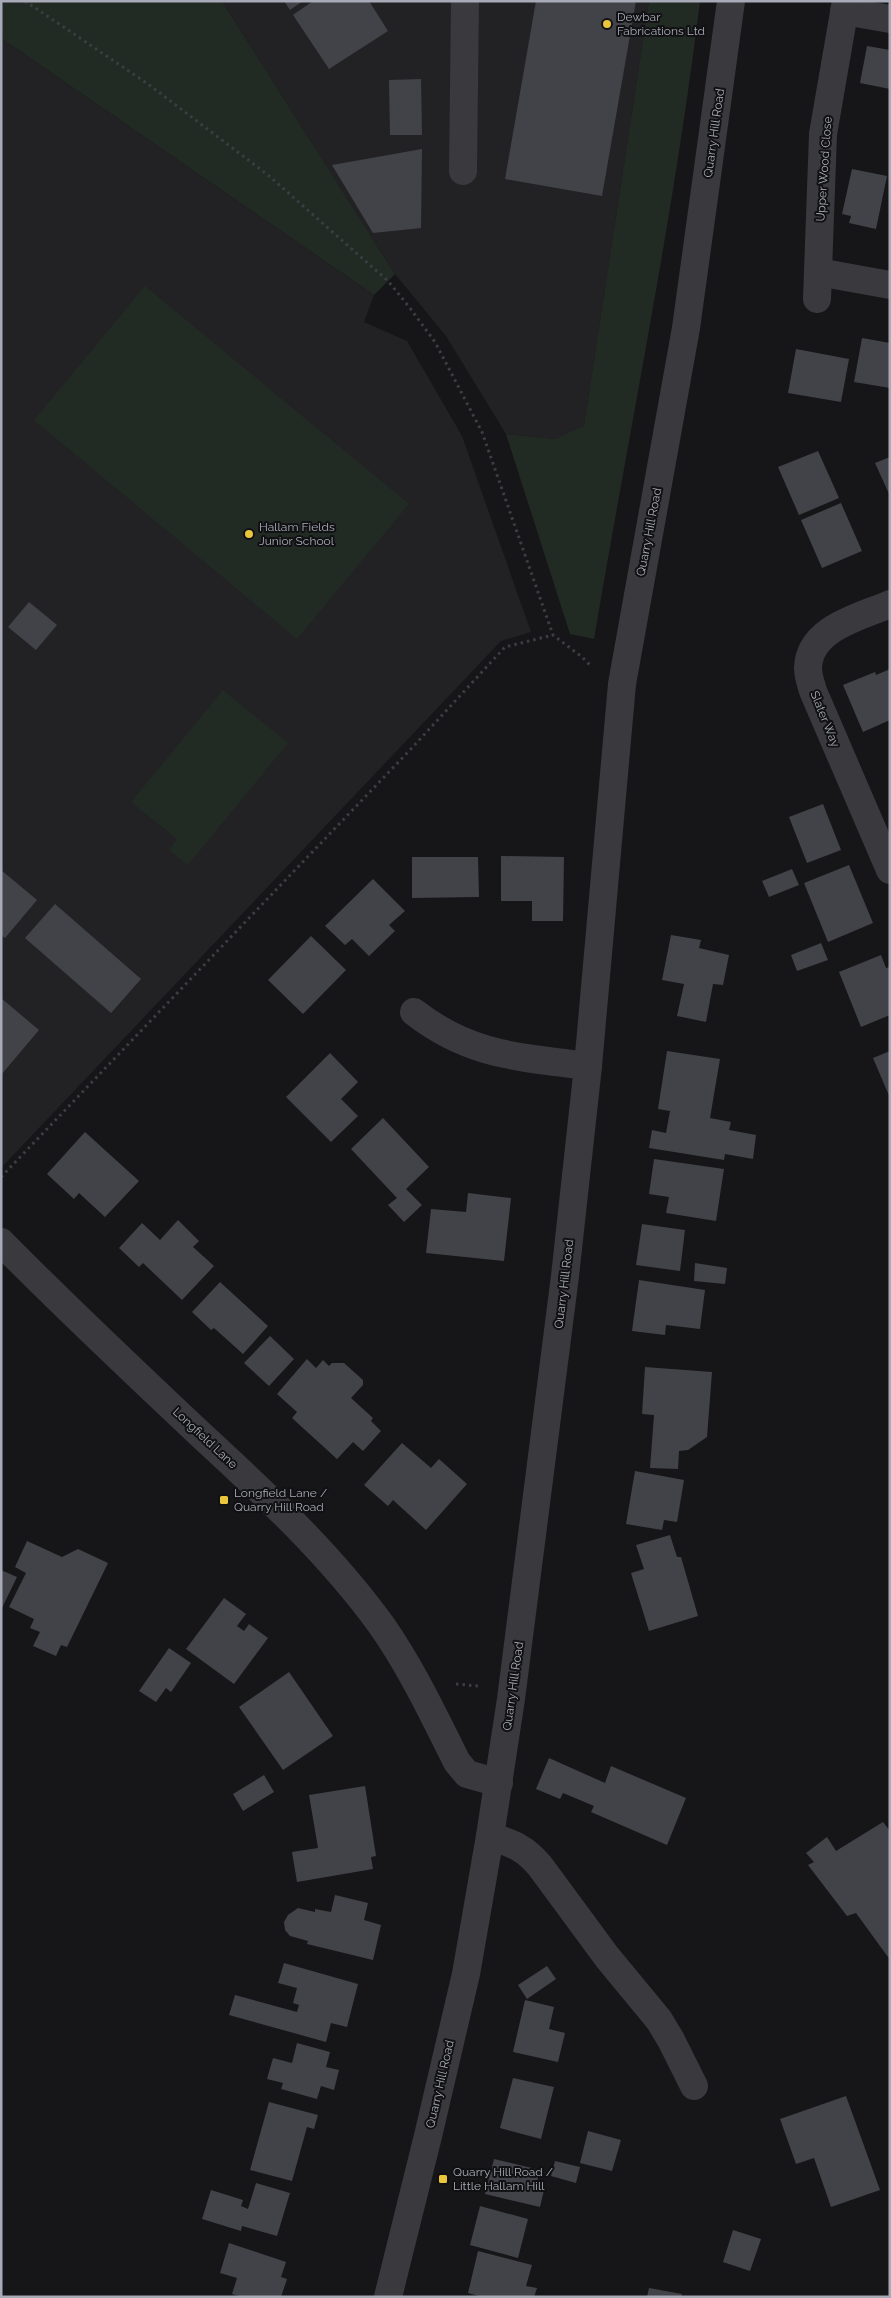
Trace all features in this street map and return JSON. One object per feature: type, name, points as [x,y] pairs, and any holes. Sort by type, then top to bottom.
[{"type":"street","points":[[463,171],[465,1]]},
{"type":"street","name":"Quarry Hill Road","points":[[388,2297],[466,1974],[512,1699],[565,1276],[588,1066],[623,676],[686,328],[731,1]]},
{"type":"street","name":"Upper Wood Close","points":[[890,18],[845,6],[824,134],[818,286],[890,285]]},
{"type":"street","name":"Slater Way","points":[[890,604],[835,628],[822,637],[816,645],[808,668],[813,691],[890,870]]},
{"type":"street","points":[[414,1012],[451,1038],[490,1052],[588,1066]]},
{"type":"street","name":"Longfield Lane","points":[[1,1242],[83,1324],[284,1513],[321,1551],[387,1634],[419,1685],[457,1762],[467,1774],[499,1783]]},
{"type":"street","points":[[490,1836],[519,1846],[529,1853],[540,1866],[608,1957],[659,2020],[694,2086]]},
{"type":"path","points":[[25,1],[148,84],[268,175],[388,281],[435,342],[482,432],[553,635],[582,656],[592,668]]},
{"type":"path","points":[[1,1177],[403,758],[505,647],[553,635]]},
{"type":"path","points":[[455,1684],[475,1686]]},
{"type":"shaded area","points":[[1,1],[222,1],[395,274],[374,295],[1,38]]},
{"type":"shaded area","points":[[222,1],[649,1],[584,425],[555,439],[506,434],[446,336],[395,274]]},
{"type":"shaded area","points":[[649,1],[700,1],[665,241],[594,639],[570,634],[506,434],[555,439],[584,425]]},
{"type":"shaded area","name":"Hallam Fields Junior School","points":[[1,38],[374,295],[364,322],[407,341],[462,436],[531,632],[501,641],[1,1168]]},
{"type":"shaded area","points":[[145,286],[409,504],[297,639],[34,420]]},
{"type":"shaded area","points":[[223,690],[288,743],[188,865],[169,850],[177,839],[131,802]]},
{"type":"building","points":[[284,1],[303,1],[290,10]]},
{"type":"building","points":[[313,1],[369,1],[388,31],[329,69],[293,15]]},
{"type":"building","points":[[536,1],[636,1],[602,196],[505,179]]},
{"type":"building","points":[[867,46],[890,50],[890,89],[860,83]]},
{"type":"building","points":[[421,79],[422,135],[390,135],[389,80]]},
{"type":"building","points":[[422,149],[421,228],[373,233],[332,165]]},
{"type":"building","points":[[852,169],[887,176],[876,229],[849,223],[851,216],[842,214]]},
{"type":"building","points":[[862,338],[890,343],[890,388],[854,382]]},
{"type":"building","points":[[796,349],[849,359],[841,402],[788,393]]},
{"type":"building","points":[[818,451],[839,498],[799,515],[778,467]]},
{"type":"building","points":[[890,457],[890,496],[875,463]]},
{"type":"building","points":[[841,503],[862,551],[822,568],[801,520]]},
{"type":"building","points":[[29,602],[57,625],[36,650],[8,627]]},
{"type":"building","points":[[890,669],[890,720],[863,732],[843,685],[875,672],[876,675]]},
{"type":"building","points":[[823,804],[841,850],[807,863],[789,817]]},
{"type":"building","points":[[501,856],[564,857],[563,921],[532,921],[532,901],[501,901]]},
{"type":"building","points":[[412,857],[478,857],[479,897],[412,898]]},
{"type":"building","points":[[849,865],[873,923],[828,942],[804,883]]},
{"type":"building","points":[[792,869],[799,885],[769,897],[762,881]]},
{"type":"building","points":[[1,870],[37,900],[5,938],[1,935]]},
{"type":"building","points":[[373,879],[405,911],[389,925],[395,931],[369,956],[352,939],[345,945],[325,926]]},
{"type":"building","points":[[55,904],[141,979],[111,1013],[25,938]]},
{"type":"building","points":[[671,935],[701,940],[699,948],[729,955],[723,985],[713,984],[706,1022],[677,1016],[684,984],[662,980]]},
{"type":"building","points":[[311,936],[346,970],[303,1014],[268,980]]},
{"type":"building","points":[[821,943],[828,960],[797,971],[791,955]]},
{"type":"building","points":[[881,955],[886,968],[890,967],[890,1015],[861,1027],[839,972]]},
{"type":"building","points":[[1,998],[39,1030],[1,1075]]},
{"type":"building","points":[[667,1051],[720,1059],[710,1118],[731,1122],[729,1130],[756,1135],[753,1159],[725,1154],[724,1160],[649,1148],[652,1130],[666,1133],[670,1111],[658,1109]]},
{"type":"building","points":[[890,1051],[890,1098],[873,1058]]},
{"type":"building","points":[[330,1053],[358,1082],[341,1099],[358,1116],[331,1142],[286,1097]]},
{"type":"building","points":[[383,1118],[429,1167],[406,1189],[422,1205],[404,1222],[388,1205],[397,1198],[351,1149]]},
{"type":"building","points":[[85,1132],[139,1181],[105,1217],[79,1193],[74,1199],[47,1174]]},
{"type":"building","points":[[654,1159],[724,1169],[716,1221],[666,1213],[669,1197],[649,1194]]},
{"type":"building","points":[[468,1193],[511,1198],[504,1261],[426,1253],[431,1209],[466,1212]]},
{"type":"building","points":[[178,1220],[199,1241],[193,1247],[214,1266],[182,1300],[143,1263],[139,1267],[119,1248],[142,1223],[160,1240]]},
{"type":"building","points":[[642,1224],[685,1230],[680,1271],[636,1265]]},
{"type":"building","points":[[695,1263],[727,1268],[725,1284],[694,1281]]},
{"type":"building","points":[[639,1280],[705,1290],[700,1329],[666,1325],[665,1335],[632,1331]]},
{"type":"building","points":[[220,1282],[268,1326],[243,1354],[214,1328],[211,1330],[192,1312]]},
{"type":"building","points":[[270,1336],[294,1359],[269,1386],[244,1363]]},
{"type":"building","points":[[307,1359],[316,1368],[323,1360],[329,1366],[332,1363],[344,1363],[363,1380],[363,1385],[351,1398],[373,1418],[371,1421],[381,1431],[363,1451],[353,1442],[337,1459],[292,1418],[297,1412],[277,1394]]},
{"type":"building","points":[[645,1367],[712,1372],[707,1437],[688,1450],[679,1451],[678,1469],[650,1468],[654,1415],[642,1414]]},
{"type":"building","points":[[402,1443],[431,1468],[439,1459],[467,1484],[426,1530],[393,1500],[388,1506],[364,1485]]},
{"type":"building","points":[[635,1471],[684,1480],[677,1522],[664,1520],[662,1530],[626,1524]]},
{"type":"building","points":[[670,1535],[677,1557],[681,1557],[698,1616],[649,1631],[631,1573],[644,1569],[636,1545]]},
{"type":"building","points":[[27,1541],[62,1557],[78,1549],[108,1563],[67,1647],[61,1645],[56,1656],[33,1646],[40,1632],[30,1628],[34,1619],[9,1607],[26,1573],[15,1567]]},
{"type":"building","points":[[1,1570],[17,1577],[1,1610]]},
{"type":"building","points":[[224,1598],[246,1614],[237,1626],[244,1631],[249,1624],[268,1638],[234,1684],[186,1649]]},
{"type":"building","points":[[169,1648],[191,1663],[171,1692],[166,1688],[156,1702],[139,1691]]},
{"type":"building","points":[[289,1672],[333,1736],[283,1770],[239,1707]]},
{"type":"building","points":[[549,1758],[605,1783],[611,1766],[686,1798],[667,1845],[591,1812],[594,1806],[563,1793],[560,1799],[536,1789]]},
{"type":"building","points":[[264,1775],[274,1792],[243,1811],[233,1794]]},
{"type":"building","points":[[365,1786],[376,1856],[371,1857],[373,1869],[297,1882],[292,1852],[318,1848],[309,1795]]},
{"type":"building","points":[[883,1822],[890,1831],[890,1956],[888,1957],[856,1913],[847,1916],[808,1865],[814,1862],[806,1853],[827,1837],[836,1851]]},
{"type":"building","points":[[335,1895],[368,1903],[364,1920],[381,1925],[373,1960],[307,1944],[308,1941],[290,1936],[285,1930],[284,1922],[288,1915],[298,1908],[315,1912],[315,1909],[331,1912]]},
{"type":"building","points":[[284,1963],[358,1984],[347,2027],[331,2023],[326,2042],[229,2015],[235,1995],[297,2012],[299,2005],[293,2003],[297,1988],[278,1983]]},
{"type":"building","points":[[547,1966],[556,1979],[527,1999],[518,1985]]},
{"type":"building","points":[[525,2000],[554,2007],[549,2029],[565,2033],[558,2062],[513,2052]]},
{"type":"building","points":[[297,2043],[330,2052],[326,2067],[339,2070],[334,2090],[321,2086],[317,2099],[281,2089],[283,2083],[267,2079],[273,2058],[292,2063]]},
{"type":"building","points":[[513,2078],[554,2087],[541,2139],[500,2128]]},
{"type":"building","points":[[846,2096],[880,2190],[831,2207],[814,2158],[796,2164],[780,2119]]},
{"type":"building","points":[[269,2102],[318,2115],[314,2129],[307,2127],[292,2181],[250,2170]]},
{"type":"building","points":[[588,2131],[621,2140],[612,2171],[580,2163]]},
{"type":"building","points":[[494,2159],[540,2170],[535,2189],[544,2190],[540,2207],[485,2194]]},
{"type":"building","points":[[555,2161],[580,2167],[576,2183],[551,2176]]},
{"type":"building","points":[[256,2183],[290,2193],[277,2236],[242,2226],[241,2231],[202,2219],[211,2190],[243,2200],[241,2206],[248,2209]]},
{"type":"building","points":[[480,2206],[528,2219],[518,2258],[470,2245]]},
{"type":"building","points":[[733,2230],[761,2239],[750,2271],[723,2262]]},
{"type":"building","points":[[229,2243],[286,2262],[281,2277],[287,2279],[281,2297],[242,2297],[232,2294],[237,2278],[220,2273]]},
{"type":"building","points":[[478,2251],[532,2265],[526,2286],[537,2288],[534,2297],[482,2297],[468,2293]]},
{"type":"building","points":[[649,2288],[682,2294],[681,2297],[647,2297]]},
{"type":"place","name":"Dewbar Fabrications Ltd","points":[[607,24]]},
{"type":"place","name":"Hallam Fields Junior School","points":[[249,534]]},
{"type":"place","name":"Longfield Lane / Quarry Hill Road","points":[[224,1500]]},
{"type":"place","name":"Quarry Hill Road / Little Hallam Hill","points":[[443,2179]]}]
